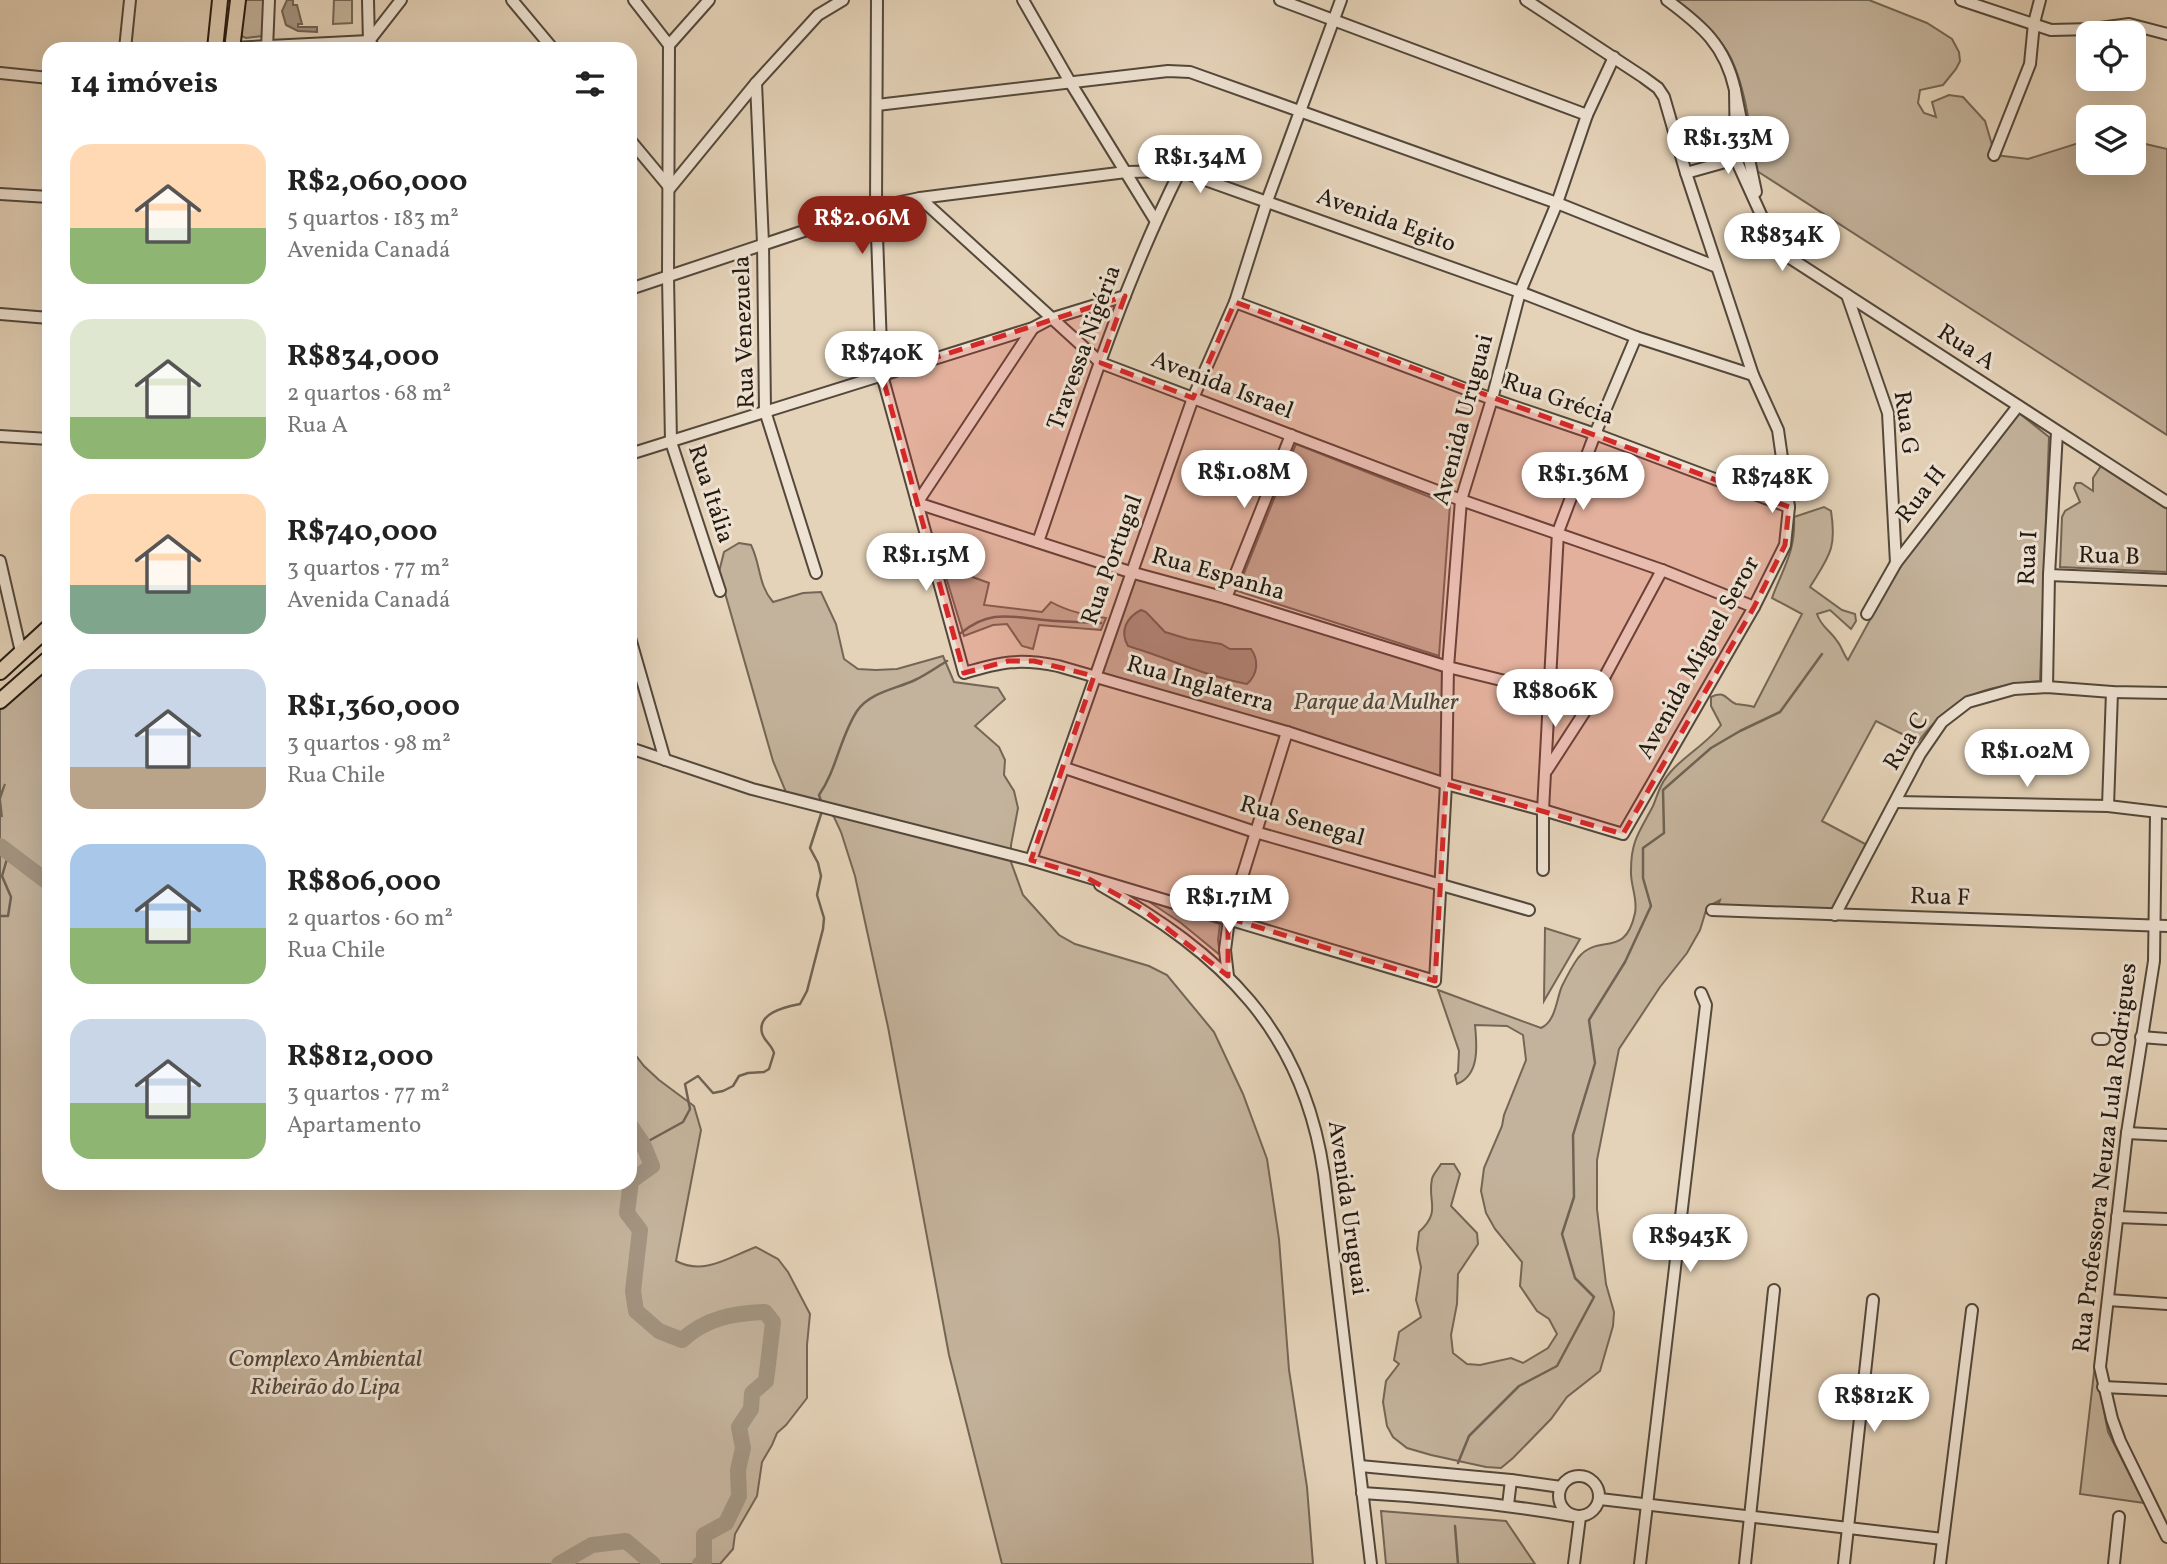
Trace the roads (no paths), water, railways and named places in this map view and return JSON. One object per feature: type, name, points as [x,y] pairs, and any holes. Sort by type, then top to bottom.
[{"type":"main road","points":[[216,42],[220,0]]},
{"type":"main road","points":[[233,42],[238,0]]},
{"type":"main road","points":[[0,672],[42,632]]},
{"type":"main road","points":[[0,701],[42,664]]},
{"type":"street","points":[[126,42],[130,0]]},
{"type":"street","points":[[267,42],[269,0]]},
{"type":"street","points":[[368,0],[371,42]]},
{"type":"street","points":[[374,42],[401,0]]},
{"type":"street","points":[[512,0],[547,42]]},
{"type":"street","points":[[634,0],[669,45],[709,0]]},
{"type":"street","points":[[637,148],[670,188],[757,83],[818,15],[843,0]]},
{"type":"street","points":[[877,0],[876,207],[882,375],[917,503]]},
{"type":"street","points":[[1023,0],[1155,220]]},
{"type":"street","points":[[1280,0],[1587,115]]},
{"type":"street","name":"Rua Portugal","points":[[1031,860],[1065,768],[1130,572],[1193,398],[1235,302],[1267,201],[1341,0]]},
{"type":"street","name":"Avenida Miguel Seror","points":[[1526,0],[1614,57],[1658,88],[1664,97],[1717,267],[1754,375],[1778,430],[1789,507],[1785,545],[1754,607],[1622,834]]},
{"type":"street","name":"Rua A","points":[[1667,0],[1700,26],[1716,44],[1726,62],[1735,90],[1741,159],[1772,239],[1787,256],[2167,502]]},
{"type":"street","points":[[1961,0],[2051,30],[2093,29],[2129,24],[2167,34]]},
{"type":"street","points":[[1994,155],[2030,64],[2034,23],[2040,0]]},
{"type":"street","name":"Rua Itália","points":[[669,45],[668,277],[671,442],[720,591]]},
{"type":"street","name":"Avenida Uruguai","points":[[1229,919],[1435,981],[1446,784],[1448,667],[1461,500],[1492,399],[1520,292],[1557,203],[1587,115],[1614,57]]},
{"type":"street","points":[[877,105],[1167,71],[1190,72],[1557,203],[1717,267]]},
{"type":"street","points":[[0,73],[42,77]]},
{"type":"street","name":"Rua Venezuela","points":[[757,83],[765,411],[816,573]]},
{"type":"street","points":[[1686,173],[1741,159]]},
{"type":"street","name":"Avenida Egito","points":[[637,287],[876,207],[920,198],[1126,172],[1180,171],[1520,292],[1636,337],[1754,375]]},
{"type":"street","name":"Travessa Nigéria","points":[[1038,542],[1125,296],[1155,220],[1180,171]]},
{"type":"street","points":[[0,194],[42,197]]},
{"type":"street","name":"Avenida Israel","points":[[920,198],[1101,363],[1461,500],[1662,569],[1754,607]]},
{"type":"street","name":"Rua G","points":[[1847,295],[1888,413],[1896,563]]},
{"type":"street","points":[[637,452],[1032,328],[1050,319],[1125,296]]},
{"type":"street","name":"Rua Grécia","points":[[1235,302],[1789,507]]},
{"type":"street","points":[[0,314],[42,317]]},
{"type":"street","points":[[917,503],[1032,328]]},
{"type":"street","points":[[1543,870],[1543,810],[1558,532],[1636,337]]},
{"type":"street","name":"Rua H","points":[[1867,614],[1896,563],[2018,406]]},
{"type":"street","name":"Rua I","points":[[2047,687],[2049,575],[2057,432]]},
{"type":"street","points":[[1226,598],[1291,435]]},
{"type":"street","points":[[0,436],[42,439]]},
{"type":"street","name":"Rua Espanha","points":[[917,503],[1130,572],[1226,598],[1448,667],[1591,702]]},
{"type":"street","name":"Rua Inglaterra","points":[[917,503],[964,674],[1008,661],[1034,661],[1287,732],[1446,784],[1622,834]]},
{"type":"street","points":[[0,561],[22,652]]},
{"type":"street","points":[[1546,772],[1591,702],[1662,569]]},
{"type":"street","name":"Rua B","points":[[2049,575],[2167,580]]},
{"type":"street","points":[[637,662],[665,760]]},
{"type":"street","name":"Rua C","points":[[1835,915],[1920,754],[1942,722],[1968,702],[2014,690],[2047,687],[2167,693]]},
{"type":"street","points":[[2108,806],[2112,692]]},
{"type":"street","points":[[1228,976],[1225,950],[1229,919],[1287,732]]},
{"type":"street","points":[[637,750],[752,789],[1031,860],[1229,919]]},
{"type":"street","name":"Rua Senegal","points":[[1065,768],[1255,832],[1529,909]]},
{"type":"street","points":[[1896,802],[2108,806],[2161,813]]},
{"type":"street","name":"Rua Professora Neuza Lula Rodrigues","points":[[2161,813],[2162,891],[2155,926],[2150,992],[2127,1133],[2100,1367],[2120,1441],[2167,1537]]},
{"type":"street","name":"Avenida Uruguai","points":[[1082,875],[1141,908],[1196,947],[1228,976],[1257,1008],[1281,1044],[1299,1079],[1318,1135],[1324,1174],[1371,1564]]},
{"type":"street","name":"Rua F","points":[[1712,911],[2167,926]]},
{"type":"street","points":[[2154,961],[2167,961]]},
{"type":"street","points":[[1640,1564],[1706,1005],[1701,993]]},
{"type":"street","points":[[2141,1037],[2167,1039]]},
{"type":"street","points":[[2127,1133],[2167,1135]]},
{"type":"street","points":[[2117,1217],[2167,1219]]},
{"type":"street","points":[[1745,1564],[1774,1290]]},
{"type":"street","points":[[1843,1564],[1873,1300]]},
{"type":"street","points":[[2108,1300],[2167,1304]]},
{"type":"street","points":[[1940,1564],[1972,1310]]},
{"type":"street","points":[[2104,1387],[2167,1390]]},
{"type":"street","points":[[1360,1466],[1561,1487]]},
{"type":"street","points":[[1426,1472],[1426,1496]]},
{"type":"street","points":[[1362,1493],[1426,1496],[1577,1516],[1593,1511],[1600,1499],[1594,1481],[1582,1476],[1570,1478],[1559,1493],[1562,1507],[1577,1516]]},
{"type":"street","points":[[1508,1505],[1511,1480]]},
{"type":"street","points":[[1600,1499],[1943,1539]]},
{"type":"street","points":[[1574,1564],[1577,1516]]},
{"type":"street","points":[[2114,1564],[2119,1517]]},
{"type":"waterway","points":[[961,633],[982,620],[1001,616],[1101,623]]},
{"type":"waterway","points":[[1458,1463],[1469,1436],[1519,1386],[1557,1366],[1594,1297],[1575,1278],[1562,1234],[1574,1197],[1573,1135],[1595,1063],[1589,1020],[1625,962],[1651,906],[1643,878],[1643,848],[1664,833],[1663,790],[1711,748],[1780,712],[1822,654]]},
{"type":"waterway","points":[[821,801],[819,795],[830,775],[846,731],[862,705],[876,695],[919,678],[947,661]]},
{"type":"waterway","points":[[643,1144],[683,1122],[690,1109],[685,1084],[698,1076],[713,1093],[733,1086],[739,1076],[769,1069],[774,1053],[762,1033],[764,1020],[774,1012],[800,1004],[807,991],[823,929],[824,918],[817,895],[821,876],[810,848],[822,811]]},
{"type":"waterway","points":[[0,846],[42,878]]},
{"type":"waterway","points":[[0,916],[8,916],[11,897],[2,876],[9,852]]},
{"type":"waterway","points":[[637,1135],[652,1166],[637,1177]]},
{"type":"waterway","points":[[630,1190],[627,1213],[640,1230],[633,1291],[636,1311],[659,1331],[682,1340],[701,1326],[731,1315],[765,1312],[773,1322],[766,1381],[752,1393],[751,1409],[739,1427],[743,1448],[738,1470],[739,1496],[726,1523],[704,1535],[704,1561],[700,1564]]},
{"type":"waterway","points":[[1455,1526],[1458,1564]]},
{"type":"waterway","points":[[559,1564],[592,1545],[626,1541],[653,1564]]},
{"type":"park label","name":"Parque da Mulher","points":[[1376,703]]},
{"type":"park label","name":"Complexo Ambiental Ribeirão do Lipa","points":[[325,1374]]}]
